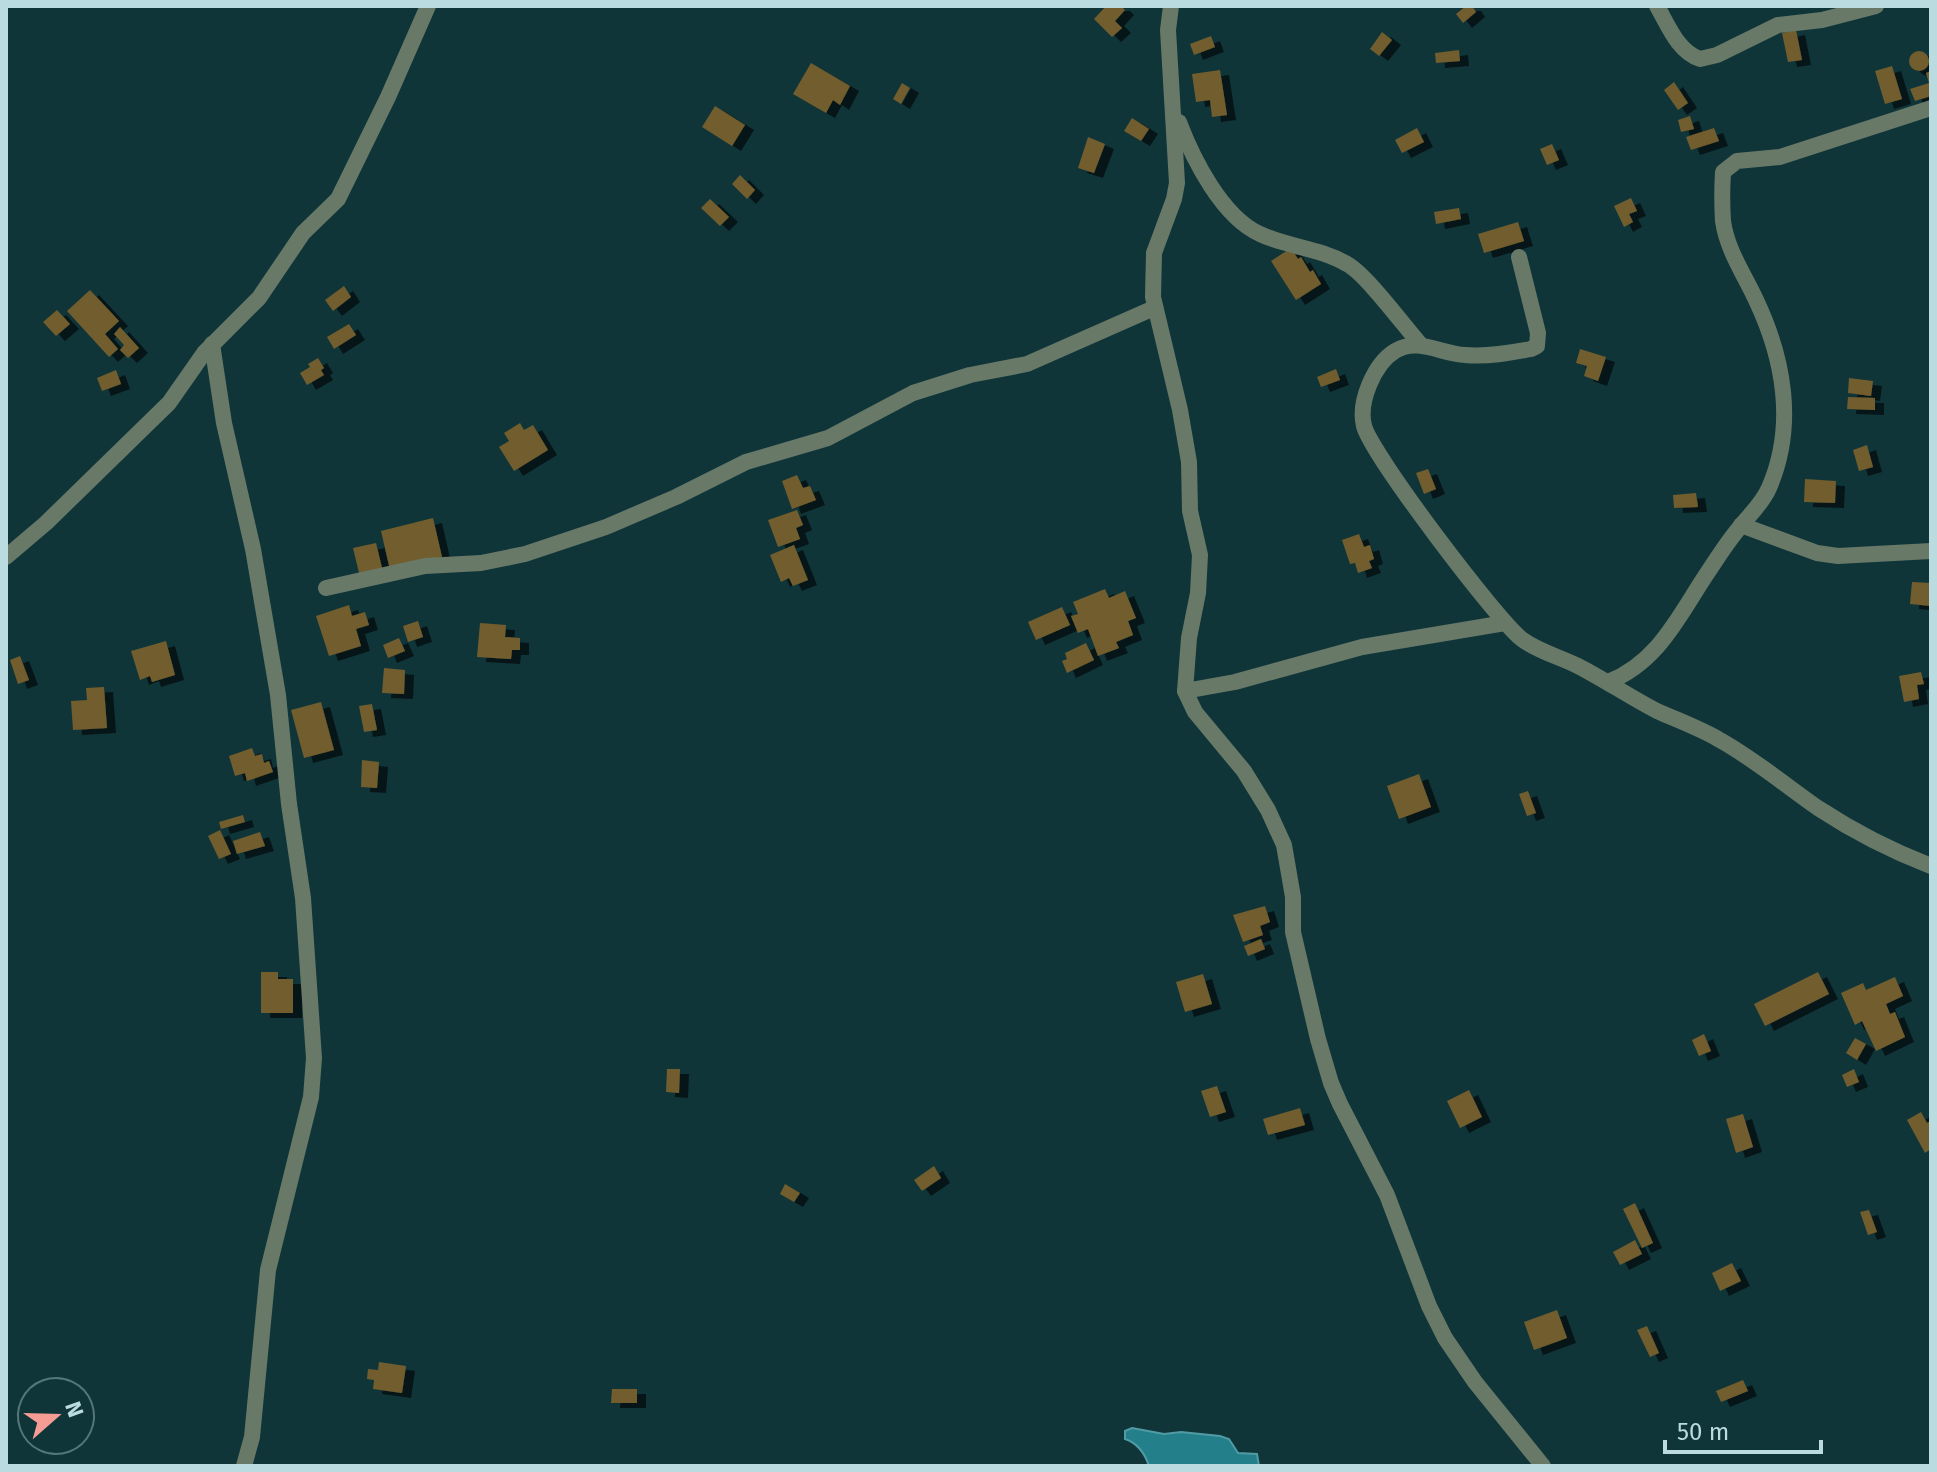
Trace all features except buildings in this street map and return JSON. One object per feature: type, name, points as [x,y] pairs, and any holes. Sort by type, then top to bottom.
[{"type":"street","points":[[6,557],[46,523],[159,414],[212,344],[259,298],[303,233],[338,199],[428,6]]},
{"type":"street","points":[[1171,6],[1168,30],[1177,183],[1154,253],[1154,308],[1178,396],[1189,462],[1190,511],[1200,555],[1185,691],[1195,712],[1244,771],[1268,810],[1284,845],[1293,897],[1293,932],[1331,1083],[1387,1195],[1429,1306],[1445,1338],[1475,1382],[1543,1466]]},
{"type":"street","points":[[1657,6],[1677,41],[1700,59],[1717,55],[1778,25],[1822,20],[1876,6]]},
{"type":"street","points":[[1174,105],[1186,141],[1204,173],[1229,211],[1243,225],[1260,235],[1348,264],[1421,345]]},
{"type":"street","points":[[1608,682],[1636,669],[1668,634],[1741,525],[1761,504],[1778,460],[1784,422],[1784,390],[1779,358],[1756,301],[1734,259],[1723,223],[1723,172],[1737,161],[1780,157],[1931,108]]},
{"type":"street","points":[[1519,257],[1538,333],[1537,346],[1482,356],[1461,355],[1421,345],[1406,346],[1393,352],[1377,368],[1363,423],[1378,453],[1445,547],[1522,640],[1718,739],[1821,810],[1892,850],[1931,866]]},
{"type":"street","points":[[326,588],[425,566],[481,563],[525,554],[676,497],[746,462],[828,438],[913,393],[970,375],[1027,364],[1154,308]]},
{"type":"street","points":[[212,344],[224,423],[253,549],[278,695],[289,804],[303,898],[314,1058],[311,1097],[268,1270],[252,1437],[244,1466]]},
{"type":"street","points":[[1741,525],[1817,553],[1838,556],[1931,551]]},
{"type":"street","points":[[1185,691],[1235,682],[1362,647],[1505,623]]},
{"type":"water","points":[[1132,1428],[1164,1434],[1181,1432],[1220,1436],[1229,1439],[1238,1453],[1257,1454],[1259,1466],[1149,1466],[1140,1450],[1125,1439],[1125,1431]]}]
